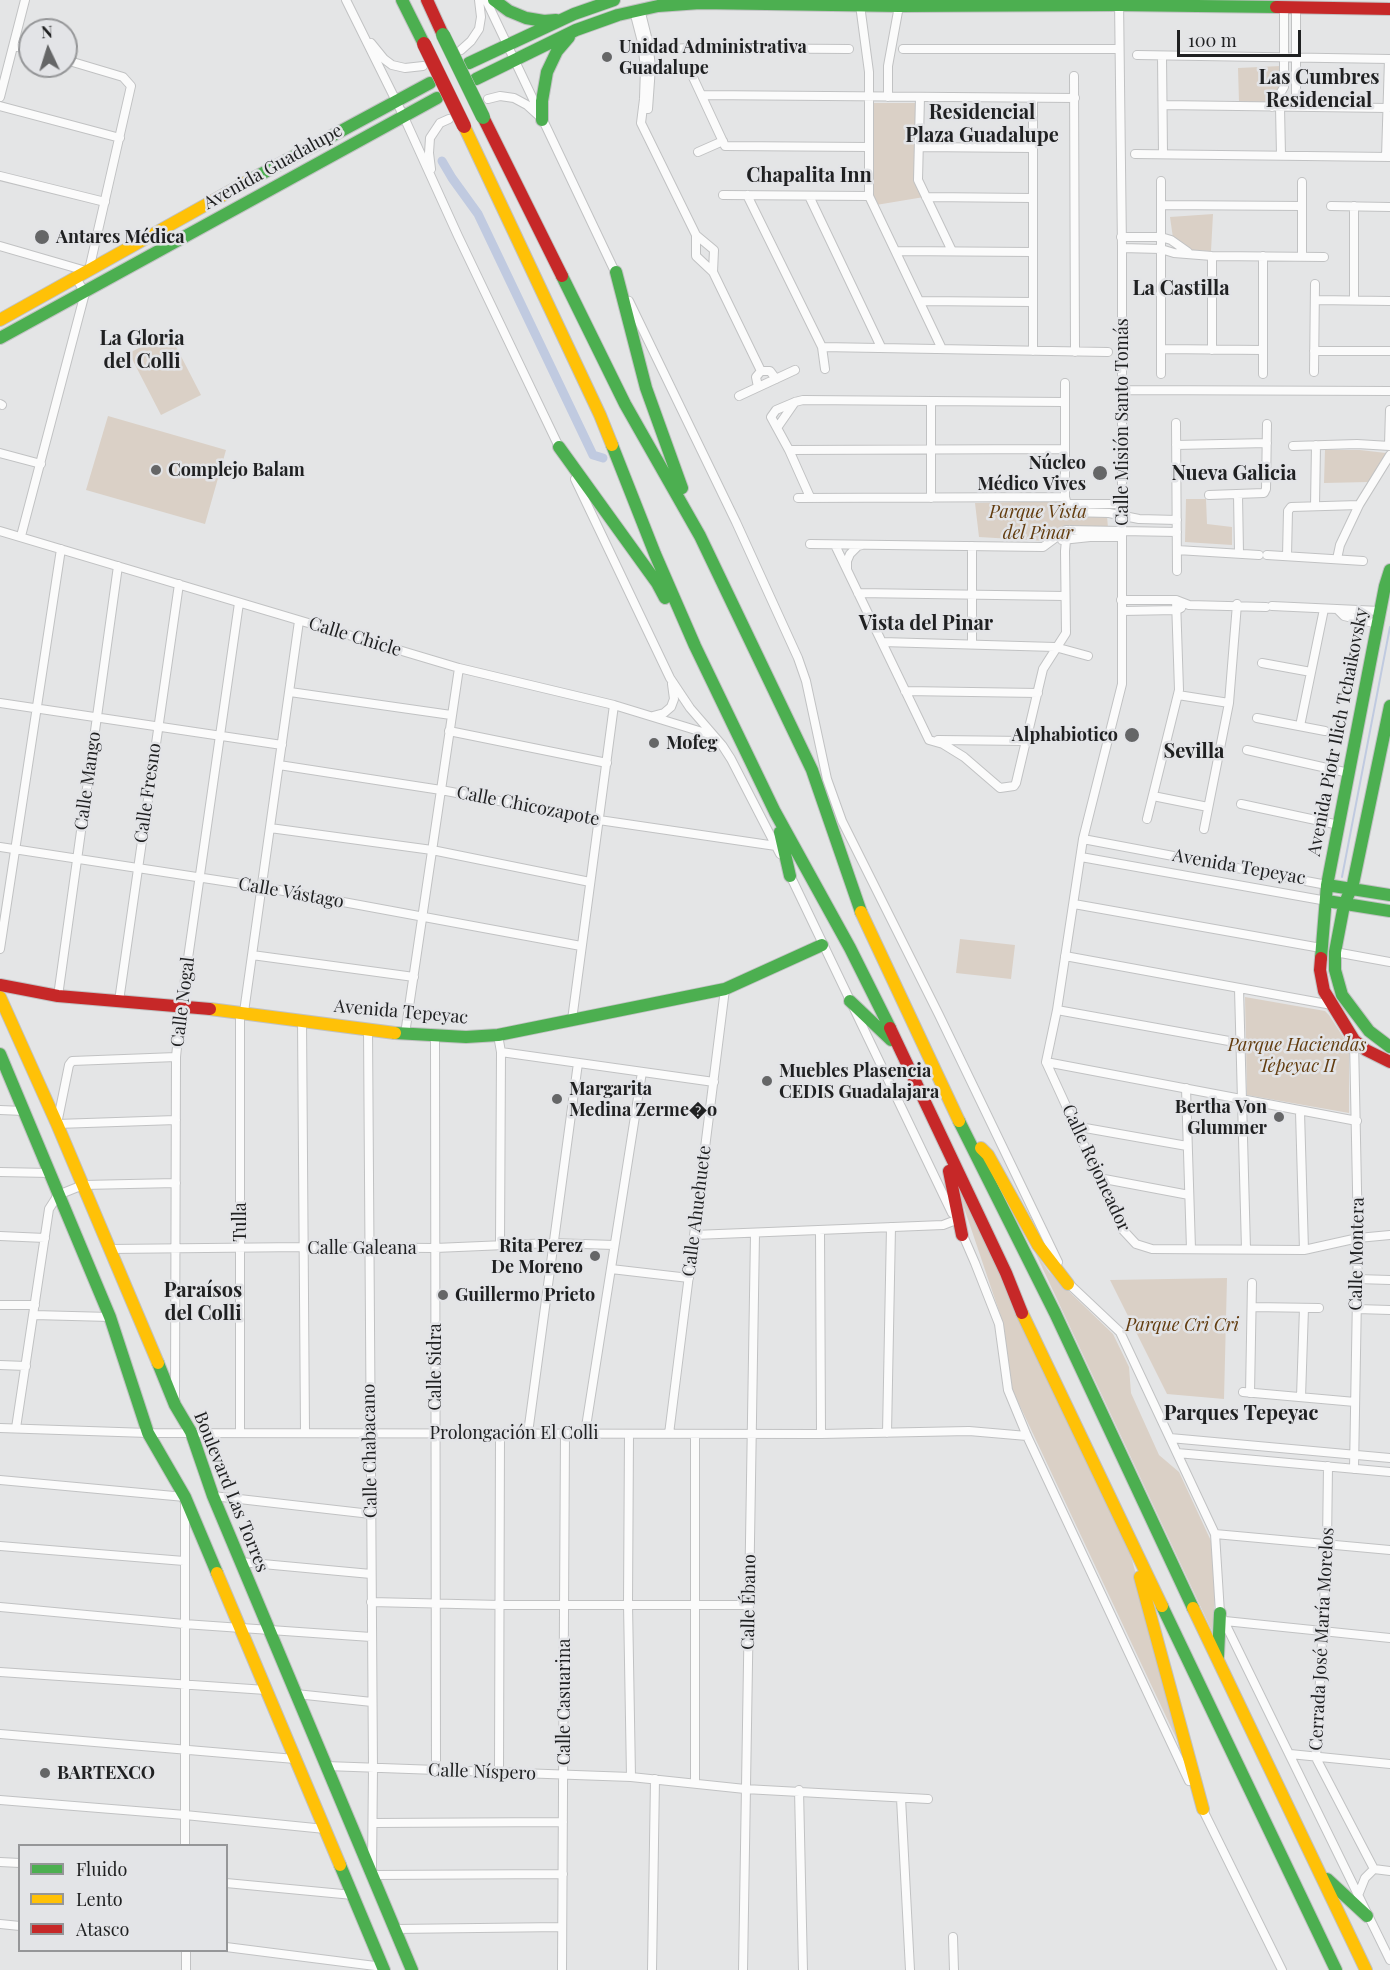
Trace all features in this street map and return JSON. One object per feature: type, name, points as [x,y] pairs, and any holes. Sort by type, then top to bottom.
[{"type":"main road","points":[[402,0],[600,415],[655,554],[695,646],[775,812],[850,948],[899,1048],[1336,1970]]},
{"type":"main road","points":[[427,0],[625,404],[700,536],[812,770],[865,923],[963,1129],[1055,1313],[1366,1970]]},
{"type":"main road","points":[[494,0],[509,11],[526,18],[544,21],[561,20]]},
{"type":"main road","points":[[469,63],[561,20],[614,0]]},
{"type":"main road","points":[[476,79],[573,32],[637,10],[700,3],[805,2],[899,6],[951,3],[1119,2],[1390,9]]},
{"type":"main road","points":[[542,120],[543,90],[547,72],[557,51],[573,32]]},
{"type":"main road","name":"Avenida Guadalupe","points":[[0,320],[430,83]]},
{"type":"main road","name":"Avenida Guadalupe","points":[[0,338],[437,98]]},
{"type":"main road","points":[[616,272],[646,388],[700,536]]},
{"type":"main road","points":[[560,447],[657,583],[675,618],[695,646]]},
{"type":"main road","name":"Avenida Piotr Ilich Tchaikovsky","points":[[1354,1040],[1332,1005],[1321,981],[1321,948],[1327,885],[1390,570]]},
{"type":"main road","points":[[1390,706],[1352,889],[1344,905],[1335,952],[1335,970],[1342,995],[1368,1031],[1390,1047]]},
{"type":"main road","points":[[775,812],[790,876]]},
{"type":"main road","name":"Avenida Tepeyac","points":[[1327,885],[1390,895]]},
{"type":"main road","name":"Avenida Tepeyac","points":[[1327,901],[1390,911]]},
{"type":"main road","name":"Avenida Tepeyac","points":[[0,985],[58,996],[242,1012],[405,1034],[466,1037],[498,1035],[725,989],[822,945]]},
{"type":"main road","name":"Boulevard Las Torres","points":[[0,997],[57,1124],[175,1405],[191,1432],[213,1496],[412,1970]]},
{"type":"main road","points":[[850,1000],[899,1048]]},
{"type":"main road","points":[[1354,1040],[1366,1050],[1390,1062]]},
{"type":"main road","points":[[0,1054],[110,1317],[148,1433],[185,1497],[383,1968]]},
{"type":"main road","points":[[963,1129],[988,1155],[1038,1245],[1068,1284]]},
{"type":"main road","points":[[944,1144],[962,1235]]},
{"type":"main road","points":[[1126,1531],[1203,1809]]},
{"type":"main road","points":[[1218,1659],[1223,1617]]},
{"type":"main road","points":[[1320,1873],[1367,1916]]},
{"type":"street","points":[[0,98],[26,0]]},
{"type":"street","points":[[346,0],[396,100],[670,678],[690,708],[731,759],[776,846],[956,1220],[999,1324],[1008,1390],[1027,1436],[1203,1809],[1282,1970]]},
{"type":"street","points":[[461,50],[479,29],[481,17],[479,0]]},
{"type":"street","points":[[486,0],[736,522],[798,658],[806,681],[827,779],[843,821],[1068,1284],[1120,1332],[1215,1534],[1223,1617],[1390,1960]]},
{"type":"street","name":"Calle Misión Santo Tomás","points":[[1083,839],[1122,684],[1122,248],[1119,2]]},
{"type":"street","points":[[860,5],[869,72],[869,196],[942,349]]},
{"type":"street","points":[[888,97],[888,66],[899,6]]},
{"type":"street","points":[[1281,155],[1276,107],[1284,87],[1284,58],[1290,8]]},
{"type":"street","points":[[1290,8],[1295,58],[1296,107]]},
{"type":"street","points":[[637,10],[646,50],[640,123],[696,235],[714,250],[714,272]]},
{"type":"street","points":[[361,31],[384,59],[392,65],[405,68],[423,66]]},
{"type":"street","points":[[14,46],[18,47]]},
{"type":"street","points":[[646,50],[849,49]]},
{"type":"street","points":[[903,49],[1119,49]]},
{"type":"street","points":[[1135,154],[1388,157],[1389,60],[1137,56]]},
{"type":"street","points":[[1162,56],[1162,154]]},
{"type":"street","points":[[21,536],[85,293],[84,273],[105,202],[131,93],[129,82],[123,77],[78,64]]},
{"type":"street","points":[[691,73],[724,143]]},
{"type":"street","points":[[1074,76],[1075,352]]},
{"type":"street","points":[[1284,87],[1296,87]]},
{"type":"street","points":[[702,95],[1075,98]]},
{"type":"street","points":[[488,99],[500,96],[514,98],[527,105],[542,120]]},
{"type":"street","points":[[920,97],[918,180],[952,251]]},
{"type":"street","points":[[1033,98],[1033,351]]},
{"type":"street","points":[[1162,105],[1388,108]]},
{"type":"street","points":[[0,106],[120,138]]},
{"type":"street","points":[[430,175],[432,168],[428,148],[430,138],[435,127],[449,119]]},
{"type":"street","points":[[698,152],[724,143],[869,147]]},
{"type":"street","points":[[918,147],[1032,148]]},
{"type":"street","points":[[0,176],[105,202]]},
{"type":"street","points":[[1161,181],[1161,374]]},
{"type":"street","points":[[1302,182],[1302,257]]},
{"type":"street","points":[[723,195],[869,196]]},
{"type":"street","points":[[747,195],[822,347],[825,369]]},
{"type":"street","points":[[809,196],[881,347]]},
{"type":"street","points":[[926,197],[1032,198]]},
{"type":"street","points":[[1161,205],[1302,206]]},
{"type":"street","points":[[1331,206],[1390,207]]},
{"type":"street","points":[[1354,206],[1354,300]]},
{"type":"street","points":[[696,235],[696,256],[714,272],[761,371]]},
{"type":"street","points":[[1121,237],[1161,237],[1171,240],[1191,254]]},
{"type":"street","points":[[0,246],[84,273]]},
{"type":"street","points":[[1122,248],[1161,249],[1174,253],[1212,256],[1324,257]]},
{"type":"street","points":[[896,251],[1033,252]]},
{"type":"street","points":[[1212,256],[1212,350]]},
{"type":"street","points":[[1263,256],[1263,375]]},
{"type":"street","points":[[1314,372],[1315,284]]},
{"type":"street","points":[[1314,300],[1390,301]]},
{"type":"street","points":[[920,301],[1032,302]]},
{"type":"street","points":[[822,347],[1108,352]]},
{"type":"street","points":[[1161,350],[1263,350]]},
{"type":"street","points":[[1314,351],[1390,351]]},
{"type":"street","points":[[739,396],[795,370]]},
{"type":"street","points":[[761,371],[770,371],[776,379]]},
{"type":"street","points":[[758,387],[756,377],[761,371]]},
{"type":"street","points":[[1065,383],[1064,449],[1066,500],[1069,512],[1138,519],[1177,520]]},
{"type":"street","points":[[1122,390],[1390,391]]},
{"type":"street","points":[[810,497],[776,425],[795,402],[803,400],[1064,402]]},
{"type":"street","points":[[931,401],[931,498]]},
{"type":"street","points":[[1293,446],[1389,446],[1390,410]]},
{"type":"street","points":[[1176,423],[1177,571]]},
{"type":"street","points":[[1209,495],[1264,492],[1267,424]]},
{"type":"street","points":[[1176,445],[1267,443]]},
{"type":"street","points":[[1315,506],[1316,445]]},
{"type":"street","points":[[789,450],[1064,449]]},
{"type":"street","points":[[0,453],[41,464]]},
{"type":"street","points":[[1337,560],[1340,544],[1359,505],[1390,456]]},
{"type":"street","points":[[1238,495],[1239,553]]},
{"type":"street","points":[[798,498],[1066,500],[1121,504]]},
{"type":"street","points":[[1287,556],[1288,511],[1292,507],[1359,505]]},
{"type":"street","points":[[810,544],[1042,547],[1053,541],[1060,532],[1070,530],[1121,533],[1177,532]]},
{"type":"street","points":[[835,545],[928,740],[943,744],[958,753],[1000,788],[1014,786],[1044,669],[1055,647],[1066,633],[1066,540],[1070,530]]},
{"type":"street","name":"Calle Chicle","points":[[0,531],[459,668],[614,705],[712,735]]},
{"type":"street","points":[[1053,541],[1121,533]]},
{"type":"street","points":[[847,569],[850,554],[858,546],[863,545]]},
{"type":"street","points":[[972,546],[972,643]]},
{"type":"street","points":[[0,949],[61,549]]},
{"type":"street","points":[[1177,550],[1363,561]]},
{"type":"street","name":"Calle Mango","points":[[58,996],[118,566]]},
{"type":"street","name":"Calle Fresno","points":[[118,1001],[179,584]]},
{"type":"street","points":[[858,593],[1065,596]]},
{"type":"street","points":[[1121,600],[1176,600],[1189,605]]},
{"type":"street","points":[[1147,819],[1178,695],[1176,600]]},
{"type":"street","name":"Calle Nogal","points":[[175,1405],[176,1057],[181,1007],[239,603]]},
{"type":"street","points":[[1122,611],[1177,610],[1189,605],[1237,604],[1338,610],[1344,608],[1379,618]]},
{"type":"street","points":[[1204,829],[1228,703],[1237,604]]},
{"type":"street","points":[[1300,726],[1324,609]]},
{"type":"street","name":"Tulla","points":[[240,1432],[242,1012],[299,621]]},
{"type":"street","points":[[882,642],[1055,647],[1088,656]]},
{"type":"street","points":[[1262,663],[1311,672]]},
{"type":"street","points":[[405,1034],[459,668]]},
{"type":"street","points":[[651,717],[664,713],[672,705],[674,694],[670,678]]},
{"type":"street","points":[[905,691],[1038,693]]},
{"type":"street","points":[[290,692],[451,715]]},
{"type":"street","points":[[1178,695],[1228,703]]},
{"type":"street","points":[[0,703],[282,745]]},
{"type":"street","points":[[572,1020],[614,705]]},
{"type":"street","points":[[1257,718],[1325,731]]},
{"type":"street","points":[[449,731],[607,762]]},
{"type":"street","points":[[928,740],[1026,741]]},
{"type":"street","points":[[1247,750],[1349,773]]},
{"type":"street","name":"Calle Chicozapote","points":[[279,765],[441,790],[599,820],[776,846]]},
{"type":"street","points":[[1154,796],[1208,807]]},
{"type":"street","points":[[1241,804],[1339,825]]},
{"type":"street","points":[[270,828],[432,850],[590,882]]},
{"type":"street","points":[[1083,839],[1057,1010],[1046,1062],[1357,1121]]},
{"type":"street","name":"Avenida Tepeyac","points":[[1083,839],[1327,885]]},
{"type":"street","name":"Calle Vástago","points":[[0,847],[262,887],[581,946]]},
{"type":"street","name":"Avenida Tepeyac","points":[[1081,857],[1327,901]]},
{"type":"street","points":[[1074,904],[1321,948]]},
{"type":"street","points":[[1335,952],[1390,962]]},
{"type":"street","points":[[252,955],[414,977]]},
{"type":"street","points":[[1065,956],[1332,1005]]},
{"type":"street","points":[[1239,988],[1246,1249]]},
{"type":"street","name":"Calle Ahuehuete","points":[[669,1434],[725,989]]},
{"type":"street","points":[[1057,1010],[1240,1043]]},
{"type":"street","points":[[302,1020],[305,1432]]},
{"type":"street","name":"Calle Chabacano","points":[[368,1029],[372,1874]]},
{"type":"street","points":[[498,1035],[501,1052],[500,1244]]},
{"type":"street","name":"Calle Sidra","points":[[435,1036],[436,1770]]},
{"type":"street","name":"Calle Montera","points":[[1353,1468],[1358,1279],[1354,1040]]},
{"type":"street","points":[[501,1052],[714,1082]]},
{"type":"street","points":[[176,1057],[72,1061],[69,1065],[57,1124],[176,1120]]},
{"type":"street","name":"Calle Rejoneador","points":[[1046,1062],[1123,1230],[1136,1244],[1152,1249],[1304,1250],[1358,1238],[1390,1235]]},
{"type":"street","points":[[528,1433],[578,1063]]},
{"type":"street","points":[[585,1433],[642,1072]]},
{"type":"street","points":[[1186,1088],[1191,1249]]},
{"type":"street","points":[[0,1110],[24,1111]]},
{"type":"street","points":[[1300,1112],[1304,1250]]},
{"type":"street","points":[[1074,1125],[1187,1146]]},
{"type":"street","points":[[0,1172],[50,1173]]},
{"type":"street","points":[[1099,1178],[1189,1195]]},
{"type":"street","points":[[16,1428],[49,1209],[58,1195],[83,1185],[176,1183]]},
{"type":"street","points":[[694,1235],[943,1225],[956,1220]]},
{"type":"street","points":[[887,1433],[891,1227]]},
{"type":"street","points":[[820,1230],[821,1434]]},
{"type":"street","name":"Calle Ébano","points":[[743,1970],[755,1234]]},
{"type":"street","points":[[0,1236],[45,1238]]},
{"type":"street","name":"Calle Galeana","points":[[109,1250],[303,1247],[435,1248],[552,1243],[615,1245]]},
{"type":"street","points":[[611,1269],[689,1278]]},
{"type":"street","points":[[1358,1279],[1390,1280]]},
{"type":"street","points":[[1252,1283],[1247,1393],[1355,1402]]},
{"type":"street","points":[[0,1305],[35,1305]]},
{"type":"street","points":[[1252,1307],[1319,1308]]},
{"type":"street","points":[[1301,1397],[1304,1308]]},
{"type":"street","points":[[1357,1309],[1390,1310]]},
{"type":"street","points":[[34,1315],[110,1317]]},
{"type":"street","points":[[0,1365],[26,1366]]},
{"type":"street","name":"Prolongación El Colli","points":[[0,1428],[148,1433],[821,1434],[969,1431],[1027,1436]]},
{"type":"street","points":[[500,1433],[500,1772]]},
{"type":"street","name":"Calle Casuarina","points":[[562,1970],[565,1433]]},
{"type":"street","points":[[629,1434],[628,1604],[631,1778]]},
{"type":"street","points":[[694,1782],[695,1434]]},
{"type":"street","points":[[1170,1438],[1390,1458]]},
{"type":"street","points":[[1177,1453],[1390,1472]]},
{"type":"street","name":"Cerrada José María Morelos","points":[[1328,1466],[1327,1544],[1316,1758],[1374,1869]]},
{"type":"street","points":[[0,1480],[185,1497],[185,1844]]},
{"type":"street","points":[[213,1496],[371,1514]]},
{"type":"street","points":[[1215,1534],[1390,1550]]},
{"type":"street","points":[[0,1546],[184,1561]]},
{"type":"street","points":[[241,1562],[371,1574]]},
{"type":"street","points":[[371,1602],[500,1605],[749,1605]]},
{"type":"street","points":[[0,1607],[184,1624],[371,1637]]},
{"type":"street","points":[[1223,1617],[1390,1638]]},
{"type":"street","points":[[0,1671],[266,1690]]},
{"type":"street","points":[[296,1694],[372,1702]]},
{"type":"street","points":[[0,1734],[295,1760]]},
{"type":"street","points":[[1290,1754],[1390,1764]]},
{"type":"street","name":"Calle Níspero","points":[[326,1766],[655,1779],[745,1789],[799,1790],[928,1799]]},
{"type":"street","points":[[652,1970],[655,1779]]},
{"type":"street","points":[[799,1790],[803,1970]]},
{"type":"street","points":[[901,1798],[909,1970]]},
{"type":"street","points":[[0,1800],[325,1829]]},
{"type":"street","points":[[373,1823],[563,1822]]},
{"type":"street","points":[[0,1862],[18,1863]]},
{"type":"street","points":[[1359,1893],[1365,1878],[1374,1869],[1390,1871]]},
{"type":"street","points":[[372,1874],[563,1874]]},
{"type":"street","points":[[228,1883],[352,1895]]},
{"type":"street","points":[[0,1924],[18,1926]]},
{"type":"street","points":[[395,1929],[562,1927]]},
{"type":"street","points":[[953,1937],[954,1970]]},
{"type":"street","points":[[228,1947],[383,1968]]},
{"type":"street","points":[[186,1952],[186,1970]]},
{"type":"green space","points":[[1281,66],[1282,86],[1271,103],[1239,102],[1238,68]]},
{"type":"green space","points":[[871,103],[916,103],[916,142],[924,197],[876,205],[872,196]]},
{"type":"green space","points":[[1213,214],[1211,251],[1192,250],[1173,238],[1170,217]]},
{"type":"green space","points":[[169,333],[201,395],[161,415],[129,353]]},
{"type":"green space","name":"Complejo Balam","points":[[108,416],[226,450],[205,524],[86,490]]},
{"type":"green space","points":[[1325,450],[1386,453],[1368,482],[1324,483]]},
{"type":"green space","points":[[1186,499],[1206,499],[1207,524],[1232,527],[1232,545],[1185,542]]},
{"type":"green space","name":"Parque Vista del Pinar","points":[[1064,501],[1066,508],[1107,516],[1108,528],[1067,525],[1046,541],[979,537],[975,503]]},
{"type":"green space","points":[[960,939],[1015,945],[1011,979],[956,973]]},
{"type":"green space","name":"Parque Haciendas Tepeyac II","points":[[1245,997],[1325,1011],[1329,1015],[1349,1046],[1349,1113],[1247,1095]]},
{"type":"green space","points":[[954,1178],[1129,1549],[1187,1761],[1012,1389],[1003,1323]]},
{"type":"green space","points":[[1035,1252],[1049,1272],[1113,1334],[1129,1367],[1131,1393],[1159,1455],[1179,1472],[1211,1541],[1215,1600],[1212,1631]]},
{"type":"green space","name":"Parque Cri Cri","points":[[1227,1278],[1224,1399],[1167,1394],[1110,1280]]},
{"type":"waterway","points":[[442,161],[478,214],[593,455],[603,458]]},
{"type":"waterway","points":[[1342,877],[1390,627]]},
{"type":"traffic: fast","points":[[402,0],[424,44]]},
{"type":"traffic: fast","points":[[494,0],[509,11],[526,18],[556,20]]},
{"type":"traffic: fast","points":[[469,63],[574,14],[614,0]]},
{"type":"traffic: fast","points":[[476,79],[576,30],[618,15],[658,6],[700,3],[1276,7]]},
{"type":"traffic: fast","points":[[443,35],[483,117]]},
{"type":"traffic: fast","points":[[542,120],[542,101],[547,72],[557,51],[569,37]]},
{"type":"traffic: fast","points":[[252,179],[430,83]]},
{"type":"traffic: fast","points":[[0,338],[437,98]]},
{"type":"traffic: fast","points":[[616,272],[646,388],[682,488]]},
{"type":"traffic: fast","points":[[562,276],[625,404],[700,536],[812,770],[861,912]]},
{"type":"traffic: fast","points":[[612,445],[655,554],[695,646],[775,812],[850,948],[890,1028]]},
{"type":"traffic: fast","points":[[559,447],[657,583],[665,598]]},
{"type":"traffic: fast","points":[[1321,958],[1327,885],[1390,570]]},
{"type":"traffic: fast","points":[[1390,706],[1353,884],[1344,905],[1335,952],[1335,970],[1342,995],[1369,1031],[1390,1047]]},
{"type":"traffic: fast","points":[[780,832],[790,876]]},
{"type":"traffic: fast","points":[[1327,885],[1390,895]]},
{"type":"traffic: fast","points":[[1327,901],[1390,911]]},
{"type":"traffic: fast","points":[[395,1033],[466,1037],[498,1035],[725,989],[822,945]]},
{"type":"traffic: fast","points":[[850,1001],[891,1040]]},
{"type":"traffic: fast","points":[[0,1054],[110,1317],[148,1433],[185,1497],[217,1573]]},
{"type":"traffic: fast","points":[[959,1121],[1055,1313],[1193,1608]]},
{"type":"traffic: fast","points":[[158,1363],[175,1405],[191,1432],[213,1496],[412,1970]]},
{"type":"traffic: fast","points":[[1162,1606],[1336,1970]]},
{"type":"traffic: fast","points":[[1218,1656],[1220,1613]]},
{"type":"traffic: fast","points":[[340,1865],[384,1970]]},
{"type":"traffic: fast","points":[[1327,1879],[1367,1916]]},
{"type":"traffic: slow","points":[[464,126],[612,445]]},
{"type":"traffic: slow","points":[[0,320],[252,179]]},
{"type":"traffic: slow","points":[[861,912],[959,1121]]},
{"type":"traffic: slow","points":[[0,997],[57,1124],[158,1363]]},
{"type":"traffic: slow","points":[[210,1009],[395,1033]]},
{"type":"traffic: slow","points":[[981,1148],[988,1155],[1038,1245],[1068,1284]]},
{"type":"traffic: slow","points":[[1022,1313],[1162,1606]]},
{"type":"traffic: slow","points":[[217,1573],[340,1865]]},
{"type":"traffic: slow","points":[[1140,1577],[1203,1809]]},
{"type":"traffic: slow","points":[[1193,1608],[1366,1970]]},
{"type":"traffic: jam","points":[[427,0],[443,35]]},
{"type":"traffic: jam","points":[[1276,7],[1390,9]]},
{"type":"traffic: jam","points":[[424,44],[464,126]]},
{"type":"traffic: jam","points":[[483,117],[562,276]]},
{"type":"traffic: jam","points":[[1321,958],[1320,970],[1324,991],[1354,1040],[1366,1050],[1390,1062]]},
{"type":"traffic: jam","points":[[0,985],[58,996],[210,1009]]},
{"type":"traffic: jam","points":[[890,1028],[1006,1273],[1022,1313]]},
{"type":"traffic: jam","points":[[949,1171],[962,1235]]},
{"type":"place","name":"Unidad Administrativa Guadalupe","points":[[607,57]]},
{"type":"place","name":"Antares Médica","points":[[42,237]]},
{"type":"place","name":"Complejo Balam","points":[[156,470]]},
{"type":"place","name":"Núcleo Médico Vives","points":[[1100,473]]},
{"type":"place","name":"Alphabiotico","points":[[1132,735]]},
{"type":"place","name":"Mofeg","points":[[654,743]]},
{"type":"place","name":"Muebles Plasencia CEDIS Guadalajara","points":[[767,1081]]},
{"type":"place","name":"Margarita Medina Zerme�o","points":[[557,1099]]},
{"type":"place","name":"Bertha Von Glummer","points":[[1279,1117]]},
{"type":"place","name":"Rita Perez De Moreno","points":[[595,1256]]},
{"type":"place","name":"Guillermo Prieto","points":[[443,1295]]},
{"type":"place","name":"BARTEXCO","points":[[45,1773]]},
{"type":"district","name":"Las Cumbres Residencial","points":[[1319,90]]},
{"type":"district","name":"Residencial Plaza Guadalupe","points":[[982,124]]},
{"type":"district","name":"Chapalita Inn","points":[[809,176]]},
{"type":"district","name":"La Castilla","points":[[1181,289]]},
{"type":"district","name":"La Gloria del Colli","points":[[142,350]]},
{"type":"district","name":"Nueva Galicia","points":[[1234,474]]},
{"type":"district","name":"Vista del Pinar","points":[[926,624]]},
{"type":"district","name":"Sevilla","points":[[1194,752]]},
{"type":"district","name":"Paraísos del Colli","points":[[203,1302]]},
{"type":"district","name":"Parques Tepeyac","points":[[1241,1414]]}]
